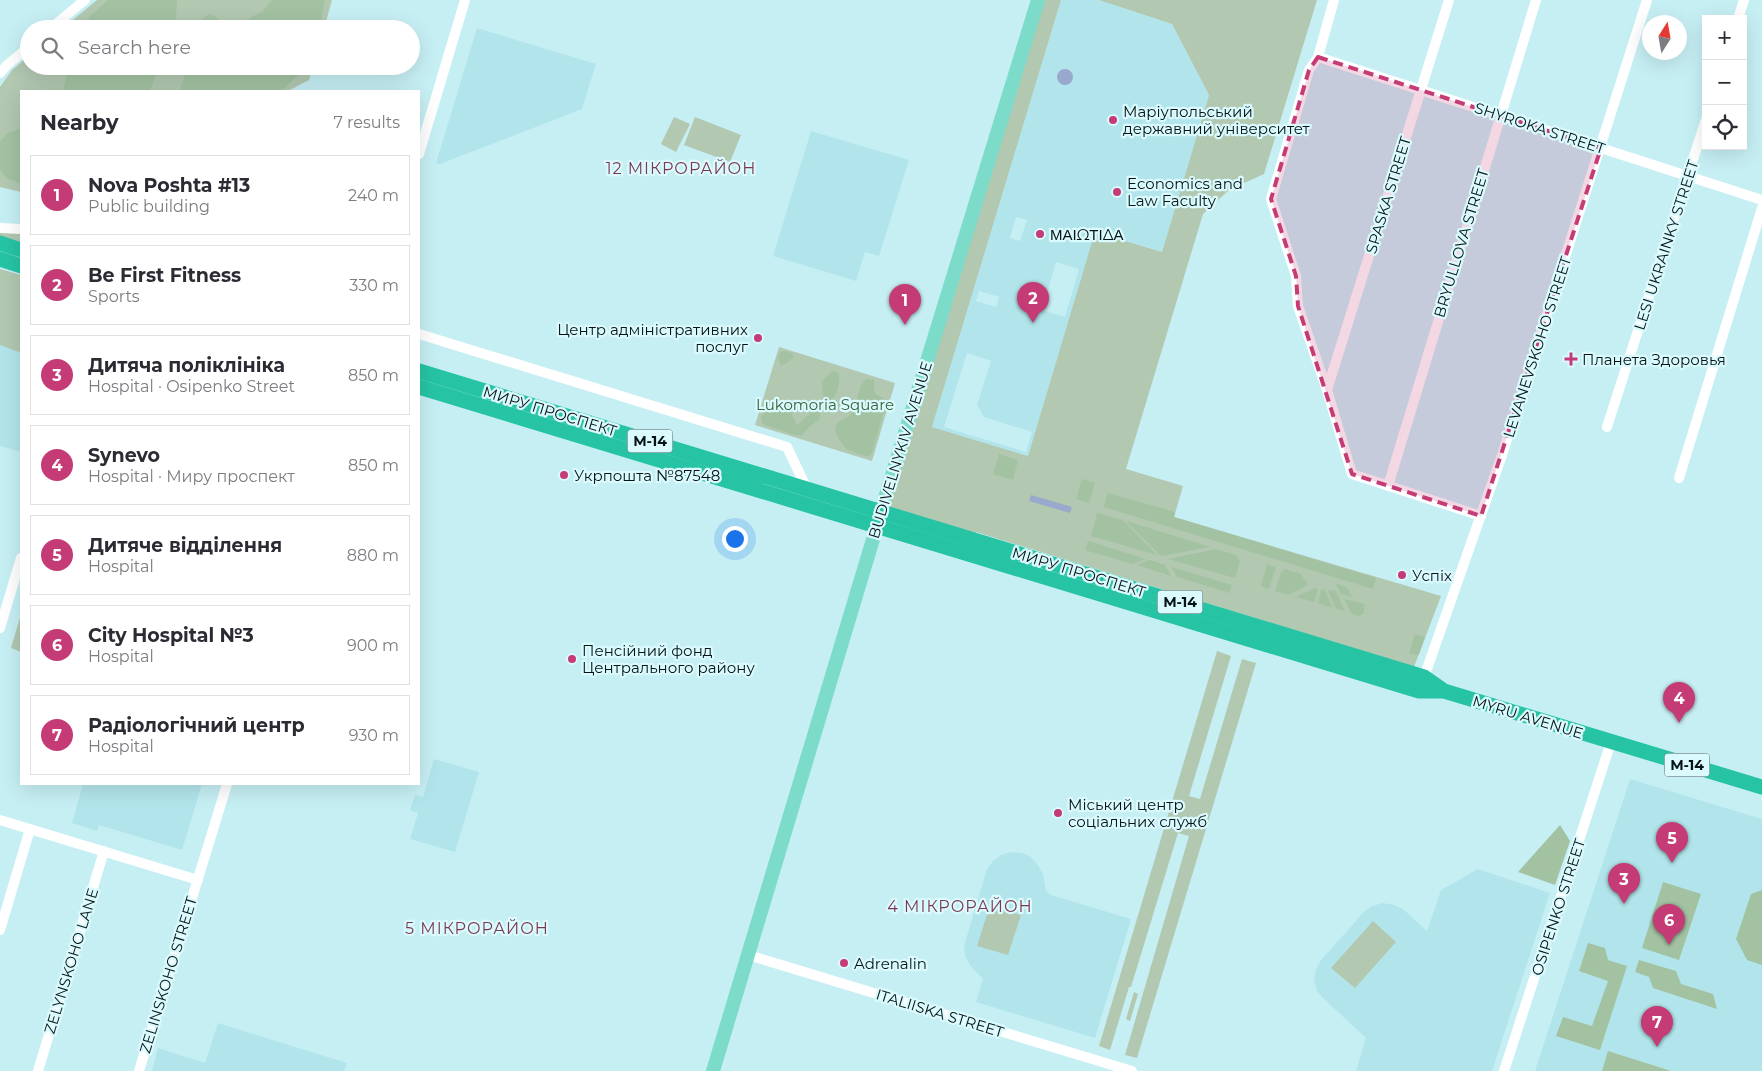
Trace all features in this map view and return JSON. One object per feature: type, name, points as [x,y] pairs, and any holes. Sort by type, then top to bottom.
[{"type":"highway","points":[[0,243],[20,250]]},
{"type":"highway","points":[[0,259],[20,266]]},
{"type":"highway","name":"МИРУ ПРОСПЕКТ","points":[[420,371],[807,489],[879,519],[1421,684]]},
{"type":"highway","name":"М-14","points":[[420,387],[879,519]]},
{"type":"highway","name":"MYRU AVENUE","points":[[1421,684],[1611,742]]},
{"type":"highway","name":"М-14","points":[[1611,742],[1762,787]]},
{"type":"main road","name":"BUDIVELNYKIV AVENUE","points":[[713,1071],[1038,0]]},
{"type":"street","points":[[61,20],[85,0]]},
{"type":"street","points":[[420,151],[465,0]]},
{"type":"street","points":[[1334,0],[1318,57],[1309,70],[1271,200],[1296,276],[1298,306],[1327,390],[1352,474],[1481,516]]},
{"type":"street","name":"SPASKA STREET","points":[[1327,390],[1449,0]]},
{"type":"street","name":"BRYULLOVA STREET","points":[[1388,486],[1536,0]]},
{"type":"street","name":"LEVANEVSKOHO STREET","points":[[1421,684],[1502,455],[1647,0]]},
{"type":"street","points":[[1739,15],[1744,0]]},
{"type":"street","points":[[0,73],[20,54]]},
{"type":"street","name":"SHYROKA STREET","points":[[1318,57],[1762,200]]},
{"type":"street","name":"LESI UKRAINKY STREET","points":[[1607,427],[1702,132]]},
{"type":"street","points":[[1679,478],[1762,208]]},
{"type":"street","points":[[0,228],[20,229]]},
{"type":"street","points":[[420,334],[787,447],[807,489]]},
{"type":"street","points":[[0,628],[20,561]]},
{"type":"street","name":"OSIPENKO STREET","points":[[1504,1071],[1611,742]]},
{"type":"street","name":"ZELINSKOHO STREET","points":[[139,1071],[227,785]]},
{"type":"street","points":[[0,820],[198,880]]},
{"type":"street","points":[[0,930],[30,829]]},
{"type":"street","name":"ZELYNSKOHO LANE","points":[[38,1071],[104,851]]},
{"type":"street","name":"ITALIISKA STREET","points":[[748,955],[1132,1071]]},
{"type":"highlighted area","points":[[1318,57],[1601,148],[1481,516],[1352,474],[1298,306],[1296,276],[1271,199],[1309,70]]},
{"type":"shaded area","name":"Маріупольський державний університет","points":[[1061,0],[1099,0],[1172,24],[1209,95],[1162,252],[1096,232],[1028,456],[932,427]],"holes":[[[1016,217],[1027,220],[1020,241],[1010,238]],[[1056,262],[1079,269],[1065,317],[1042,310]],[[979,291],[999,297],[996,307],[976,301]],[[967,353],[991,361],[977,405],[984,417],[1032,432],[1026,452],[944,427]]]},
{"type":"shaded area","points":[[477,28],[596,64],[582,109],[440,164],[436,163]]},
{"type":"shaded area","points":[[1062,69],[1068,69],[1073,74],[1071,83],[1062,85],[1057,80],[1057,74]]},
{"type":"shaded area","points":[[811,131],[909,160],[879,256],[865,252],[856,281],[773,256]]},
{"type":"shaded area","points":[[0,345],[20,353],[20,452],[0,446]]},
{"type":"shaded area","points":[[1031,495],[1072,507],[1070,513],[1029,501]]},
{"type":"shaded area","points":[[434,759],[479,772],[455,852],[410,839],[418,813],[410,810],[415,795],[423,797]]},
{"type":"shaded area","points":[[1630,779],[1762,819],[1762,1071],[1535,1071]]},
{"type":"shaded area","points":[[83,785],[202,785],[182,850],[99,825],[97,831],[72,823]]},
{"type":"shaded area","points":[[1011,852],[1022,853],[1031,857],[1043,874],[1046,891],[1051,895],[1131,919],[1095,1038],[976,1002],[983,979],[970,965],[965,956],[964,946],[987,869],[1001,855]]},
{"type":"shaded area","points":[[1478,869],[1550,893],[1492,1071],[1356,1071],[1366,1038],[1317,991],[1314,980],[1316,969],[1321,960],[1364,912],[1372,906],[1383,903],[1394,905],[1404,910],[1427,931],[1441,890]]},
{"type":"shaded area","points":[[218,1023],[347,1063],[344,1071],[152,1071],[158,1048],[205,1063]]},
{"type":"green space","points":[[97,0],[332,0],[326,20],[73,20]]},
{"type":"green space","points":[[108,0],[177,0],[175,20],[87,20]]},
{"type":"green space","points":[[272,0],[325,0],[321,20],[249,20],[249,18],[262,12]]},
{"type":"green space","points":[[1042,0],[1061,0],[932,427],[1028,456],[1095,232],[1162,252],[1209,95],[1172,24],[1099,0],[1317,0],[1264,174],[1229,190],[1203,214],[1126,469],[1183,486],[1174,517],[1441,596],[1414,667],[976,532],[975,535],[887,508]]},
{"type":"green space","points":[[209,14],[218,20],[202,20]]},
{"type":"green space","points":[[20,63],[20,75],[310,75],[309,80],[290,90],[20,90],[20,192],[0,187],[0,87],[12,70]]},
{"type":"green space","points":[[67,75],[156,75],[150,90],[63,90]]},
{"type":"green space","points":[[184,75],[298,75],[282,90],[180,90]]},
{"type":"green space","points":[[674,117],[690,124],[676,152],[661,144]]},
{"type":"green space","points":[[695,117],[741,135],[730,162],[684,145]]},
{"type":"green space","points":[[20,128],[20,184],[7,178],[0,170],[0,141],[8,133]]},
{"type":"green space","points":[[0,231],[20,232],[20,243],[0,236]]},
{"type":"green space","points":[[0,269],[20,275],[20,353],[0,345]]},
{"type":"green space","name":"Lukomoria Square","points":[[779,347],[895,383],[872,461],[755,425]]},
{"type":"green space","points":[[780,352],[792,353],[794,356],[781,366],[778,358]]},
{"type":"green space","points":[[834,371],[839,374],[838,388],[834,397],[828,400],[823,395],[822,382]]},
{"type":"green space","points":[[867,379],[874,380],[874,391],[884,399],[886,404],[872,452],[869,456],[865,456],[846,449],[835,428],[839,421],[849,416],[853,411],[863,382]]},
{"type":"green space","points":[[781,399],[785,400],[797,425],[811,413],[814,407],[819,408],[821,411],[819,420],[801,436],[763,424],[761,419],[766,410]]},
{"type":"green space","points":[[999,454],[1018,460],[1013,480],[993,474]]},
{"type":"green space","points":[[1082,479],[1095,483],[1089,503],[1076,499]]},
{"type":"green space","points":[[1108,493],[1175,512],[1174,517],[1376,578],[1373,589],[1104,507]]},
{"type":"green space","points":[[1097,513],[1123,520],[1157,555],[1091,536]]},
{"type":"green space","points":[[1126,521],[1210,547],[1161,556]]},
{"type":"green space","points":[[1088,541],[1146,559],[1133,564],[1085,550]]},
{"type":"green space","points":[[1216,549],[1236,555],[1240,561],[1235,578],[1168,559]]},
{"type":"green space","points":[[1150,560],[1165,565],[1171,576],[1137,565]]},
{"type":"green space","points":[[1267,564],[1276,567],[1269,589],[1261,586]]},
{"type":"green space","points":[[1171,567],[1232,585],[1230,593],[1177,577]]},
{"type":"green space","points":[[1285,569],[1301,574],[1308,585],[1288,595],[1275,591],[1281,572]]},
{"type":"green space","points":[[1336,584],[1347,587],[1352,597],[1341,594]]},
{"type":"green space","points":[[1315,588],[1318,589],[1314,602],[1296,597]]},
{"type":"green space","points":[[1324,589],[1333,608],[1318,603],[1321,590]]},
{"type":"green space","points":[[1335,590],[1345,611],[1336,609],[1328,591]]},
{"type":"green space","points":[[1344,599],[1365,604],[1363,614],[1359,616],[1352,614]]},
{"type":"green space","points":[[20,617],[20,652],[11,648]]},
{"type":"green space","points":[[1415,634],[1425,637],[1417,655],[1409,653]]},
{"type":"green space","points":[[1217,651],[1231,656],[1189,796],[1200,799],[1242,659],[1256,663],[1137,1058],[1125,1055],[1189,836],[1178,833],[1110,1050],[1099,1046]]},
{"type":"green space","points":[[1560,825],[1570,841],[1555,885],[1518,872]]},
{"type":"green space","points":[[1663,882],[1701,894],[1679,960],[1642,948]]},
{"type":"green space","points":[[1762,890],[1762,965],[1747,960],[1736,939],[1751,894]]},
{"type":"green space","points":[[990,905],[1021,915],[1008,955],[977,946]]},
{"type":"green space","points":[[1373,921],[1396,942],[1355,988],[1331,968]]},
{"type":"green space","points":[[1588,943],[1605,948],[1608,960],[1627,966],[1600,1050],[1556,1036],[1563,1017],[1592,1026],[1608,981],[1579,971]]},
{"type":"green space","points":[[1639,960],[1676,971],[1681,984],[1713,994],[1717,1009],[1653,988],[1649,977],[1635,972]]},
{"type":"green space","points":[[1134,992],[1138,994],[1130,1021],[1126,1019]]},
{"type":"green space","points":[[1608,1051],[1671,1071],[1602,1071]]},
{"type":"place","name":"Маріупольський державний університет","points":[[1113,120]]},
{"type":"place","name":"Economics and Law Faculty","points":[[1117,192]]},
{"type":"place","name":"ΜΑΙΩΤΙΔΑ","points":[[1040,234]]},
{"type":"place","name":"Be First Fitness","points":[[1033,323]]},
{"type":"place","name":"Nova Poshta #13","points":[[905,325]]},
{"type":"place","name":"Центр адміністративних послуг","points":[[758,338]]},
{"type":"place","name":"Планета Здоровья","points":[[1571,359]]},
{"type":"place","name":"Укрпошта №87548","points":[[564,475]]},
{"type":"place","name":"Успіх","points":[[1402,575]]},
{"type":"place","name":"Пенсійний фонд Центрального району","points":[[572,659]]},
{"type":"place","name":"Synevo","points":[[1679,723]]},
{"type":"place","name":"Міський центр соціальних служб","points":[[1058,813]]},
{"type":"place","name":"Дитяче відділення","points":[[1672,863]]},
{"type":"place","name":"Дитяча поліклініка","points":[[1624,904]]},
{"type":"place","name":"City Hospital №3","points":[[1669,945]]},
{"type":"place","name":"Adrenalin","points":[[844,963]]},
{"type":"place","name":"Радіологічний центр","points":[[1657,1047]]},
{"type":"district","name":"12 МІКРОРАЙОН","points":[[681,168]]},
{"type":"district","name":"4 МІКРОРАЙОН","points":[[960,906]]},
{"type":"district","name":"5 МІКРОРАЙОН","points":[[477,928]]}]
